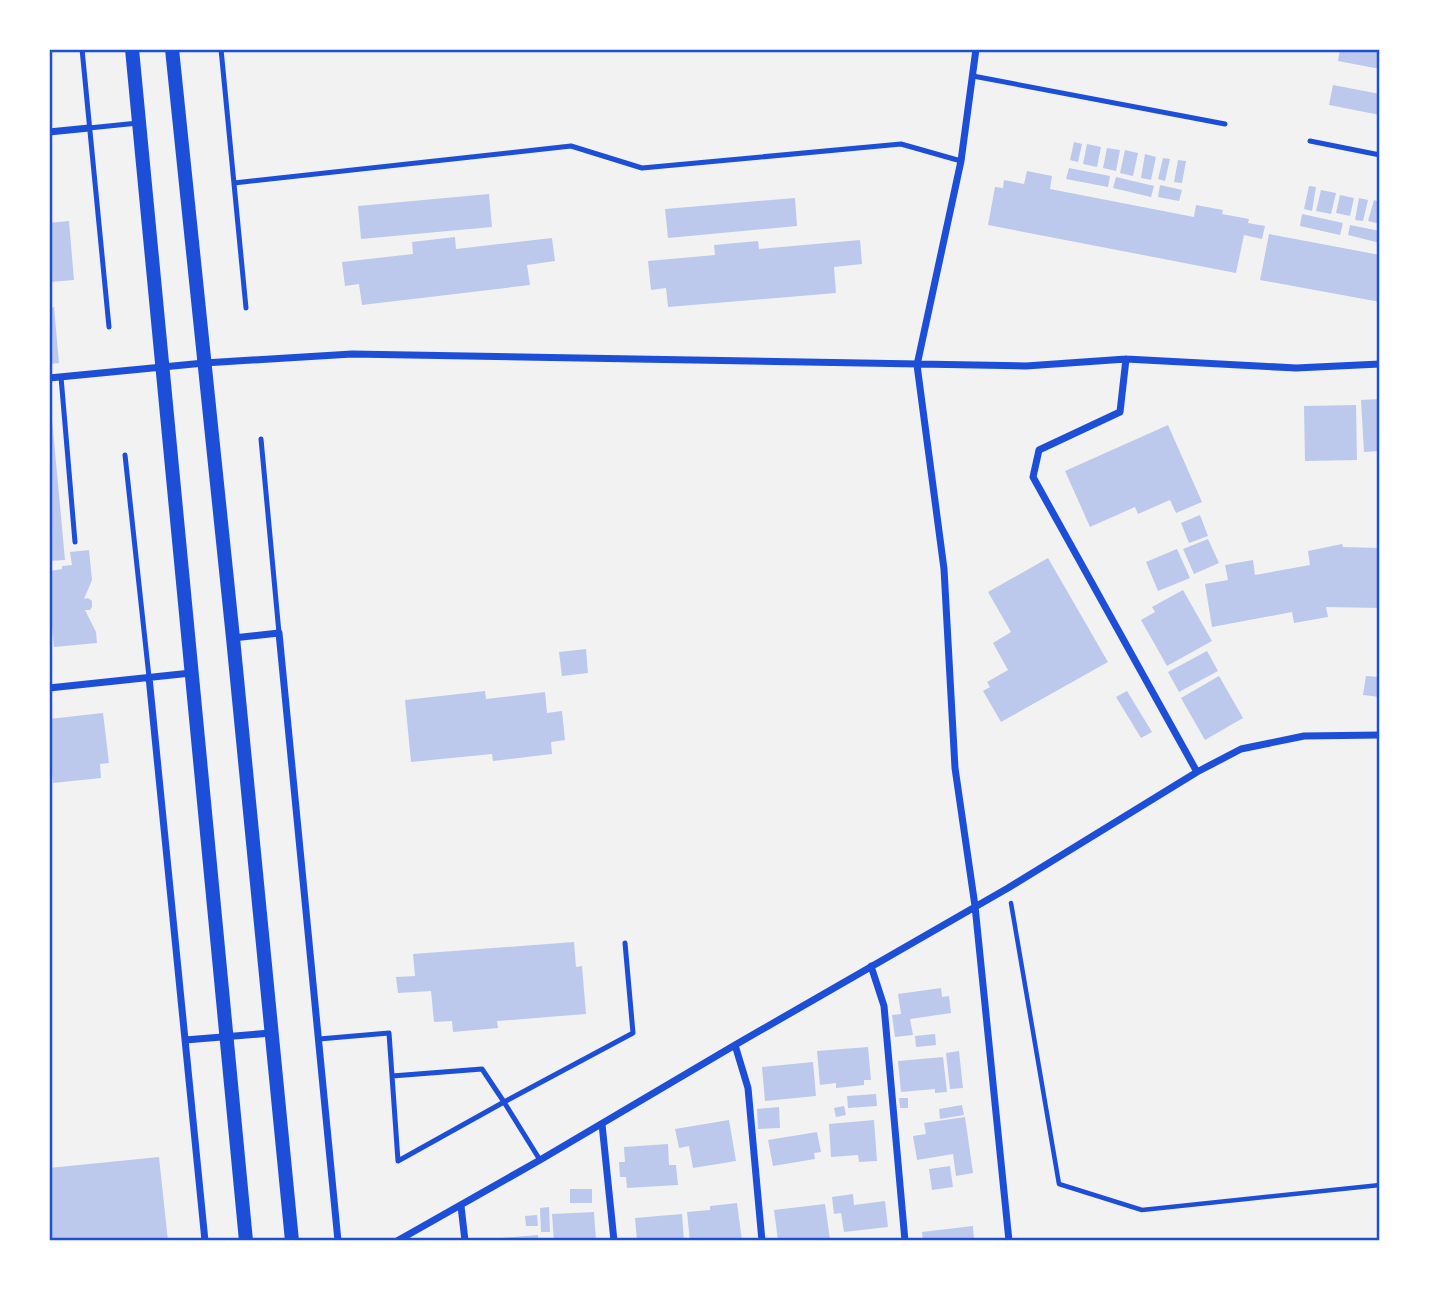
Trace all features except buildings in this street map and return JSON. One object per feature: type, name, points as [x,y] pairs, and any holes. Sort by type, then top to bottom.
[{"type":"main road","points":[[132,49],[246,1241]]},
{"type":"main road","points":[[172,49],[292,1241]]},
{"type":"street","points":[[976,49],[961,161],[917,365],[944,569],[955,768],[975,906],[1009,1241]]},
{"type":"street","points":[[49,132],[89,128]]},
{"type":"street","points":[[49,378],[204,363],[352,354],[917,365],[1026,366],[1126,359],[1296,368],[1380,364]]},
{"type":"street","points":[[1126,359],[1121,412],[1039,450],[1033,477],[1197,772]]},
{"type":"street","points":[[233,638],[279,633],[338,1241]]},
{"type":"street","points":[[49,688],[192,673]]},
{"type":"street","points":[[149,677],[205,1241]]},
{"type":"street","points":[[397,1241],[1009,887],[1197,772],[1241,749],[1304,736],[1380,735]]},
{"type":"street","points":[[872,966],[884,1006],[905,1241]]},
{"type":"street","points":[[185,1040],[272,1033]]},
{"type":"street","points":[[735,1045],[748,1087],[762,1241]]},
{"type":"street","points":[[602,1124],[614,1241]]},
{"type":"street","points":[[461,1206],[465,1241]]},
{"type":"lane","points":[[82,49],[109,327]]},
{"type":"lane","points":[[221,49],[246,308]]},
{"type":"lane","points":[[973,76],[1225,124]]},
{"type":"lane","points":[[89,128],[139,123]]},
{"type":"lane","points":[[1310,141],[1380,155]]},
{"type":"lane","points":[[234,183],[571,146],[642,169],[901,144],[961,161]]},
{"type":"lane","points":[[61,377],[75,542]]},
{"type":"lane","points":[[261,439],[279,633]]},
{"type":"lane","points":[[124,455],[149,677]]},
{"type":"lane","points":[[319,1039],[389,1033],[398,1161],[633,1033],[625,943]]},
{"type":"lane","points":[[392,1076],[482,1069],[540,1160]]},
{"type":"path","points":[[1009,887],[1059,1184],[1142,1210],[1380,1185]]}]
